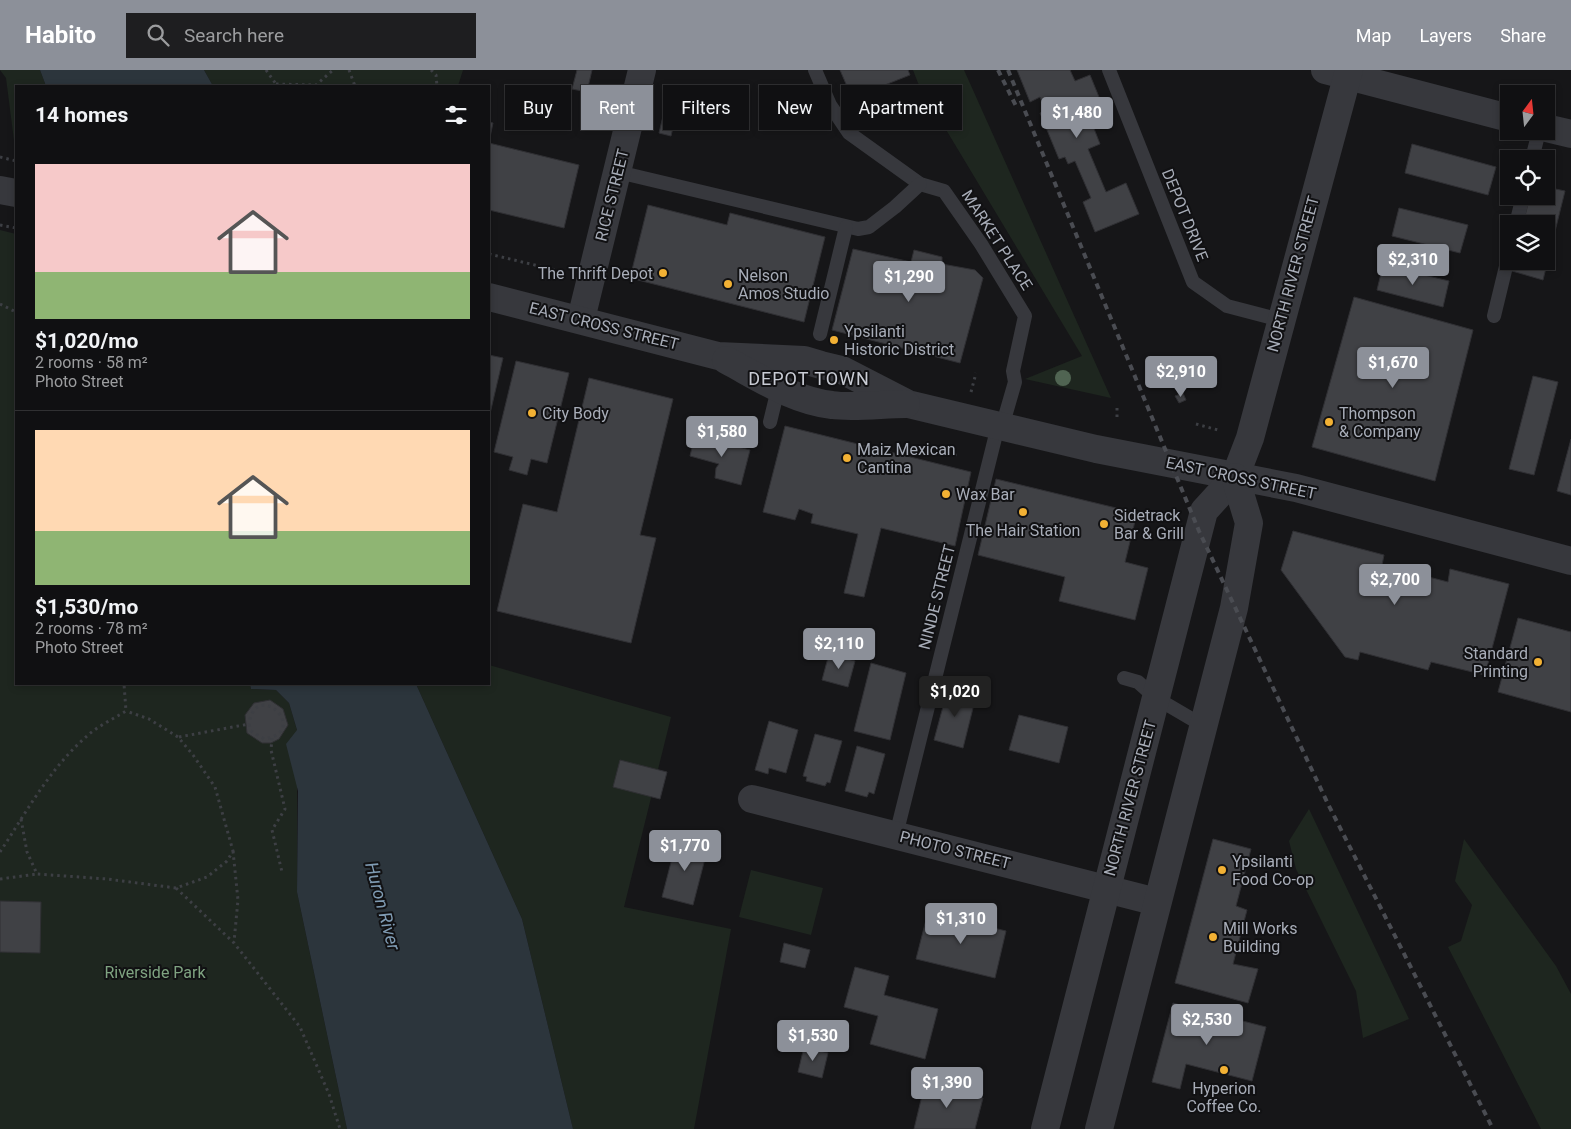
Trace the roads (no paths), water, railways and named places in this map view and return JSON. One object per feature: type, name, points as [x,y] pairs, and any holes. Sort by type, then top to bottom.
[{"type":"street","name":"RICE STREET","points":[[581,319],[642,70]]},
{"type":"street","name":"NORTH RIVER STREET","points":[[1045,1129],[1204,511],[1235,477],[1250,438],[1281,320],[1340,72]]},
{"type":"street","points":[[1340,72],[1500,116]]},
{"type":"street","points":[[1555,130],[1571,134]]},
{"type":"street","points":[[0,190],[15,193]]},
{"type":"street","name":"EAST CROSS STREET","points":[[490,297],[581,319],[718,356],[804,360],[842,370],[908,404],[1096,449],[1171,462],[1235,477],[1296,488],[1571,561]]},
{"type":"street","name":"EAST CROSS STREET","points":[[718,356],[795,396],[833,405],[908,404]]},
{"type":"street","points":[[1100,1129],[1202,725],[1234,608],[1249,523],[1235,477]]},
{"type":"street","name":"PHOTO STREET","points":[[752,799],[1157,902]]},
{"type":"lane","name":"MARKET PLACE","points":[[815,70],[830,105],[849,133],[920,184],[944,191],[982,244],[1025,316],[1013,371],[1014,382],[1000,426]]},
{"type":"lane","name":"DEPOT DRIVE","points":[[1109,70],[1193,282],[1227,306],[1281,320]]},
{"type":"lane","points":[[618,172],[858,229],[869,227],[920,184]]},
{"type":"lane","points":[[820,334],[846,227]]},
{"type":"lane","points":[[1494,316],[1505,270]]},
{"type":"lane","points":[[770,422],[785,360]]},
{"type":"lane","name":"NINDE STREET","points":[[896,835],[1000,426]]},
{"type":"lane","points":[[1124,678],[1138,682],[1156,698],[1202,725]]},
{"type":"water","points":[[40,70],[204,70],[212,85],[46,85]]},
{"type":"water","name":"Huron River","points":[[250,685],[416,685],[522,919],[573,1129],[347,1129],[297,892],[298,791],[286,744],[297,730],[289,703],[276,690],[251,689]]},
{"type":"railway","points":[[998,70],[1016,106]]},
{"type":"railway","points":[[1008,70],[1199,531],[1328,804],[1493,1129]]},
{"type":"place","name":"The Thrift Depot","points":[[663,273]]},
{"type":"place","name":"Nelson Amos Studio","points":[[728,284]]},
{"type":"place","name":"Ypsilanti Historic District","points":[[834,340]]},
{"type":"place","name":"City Body","points":[[532,413]]},
{"type":"place","name":"Thompson & Company","points":[[1329,422]]},
{"type":"place","name":"Maiz Mexican Cantina","points":[[847,458]]},
{"type":"place","name":"Wax Bar","points":[[946,494]]},
{"type":"place","name":"The Hair Station","points":[[1023,512]]},
{"type":"place","name":"Sidetrack Bar & Grill","points":[[1104,524]]},
{"type":"place","name":"Standard Printing","points":[[1538,662]]},
{"type":"place","name":"Ypsilanti Food Co-op","points":[[1222,870]]},
{"type":"place","name":"Mill Works Building","points":[[1213,937]]},
{"type":"place","name":"Hyperion Coffee Co.","points":[[1224,1070]]},
{"type":"district","name":"DEPOT TOWN","points":[[809,378]]},
{"type":"park label","name":"Riverside Park","points":[[155,972]]}]
